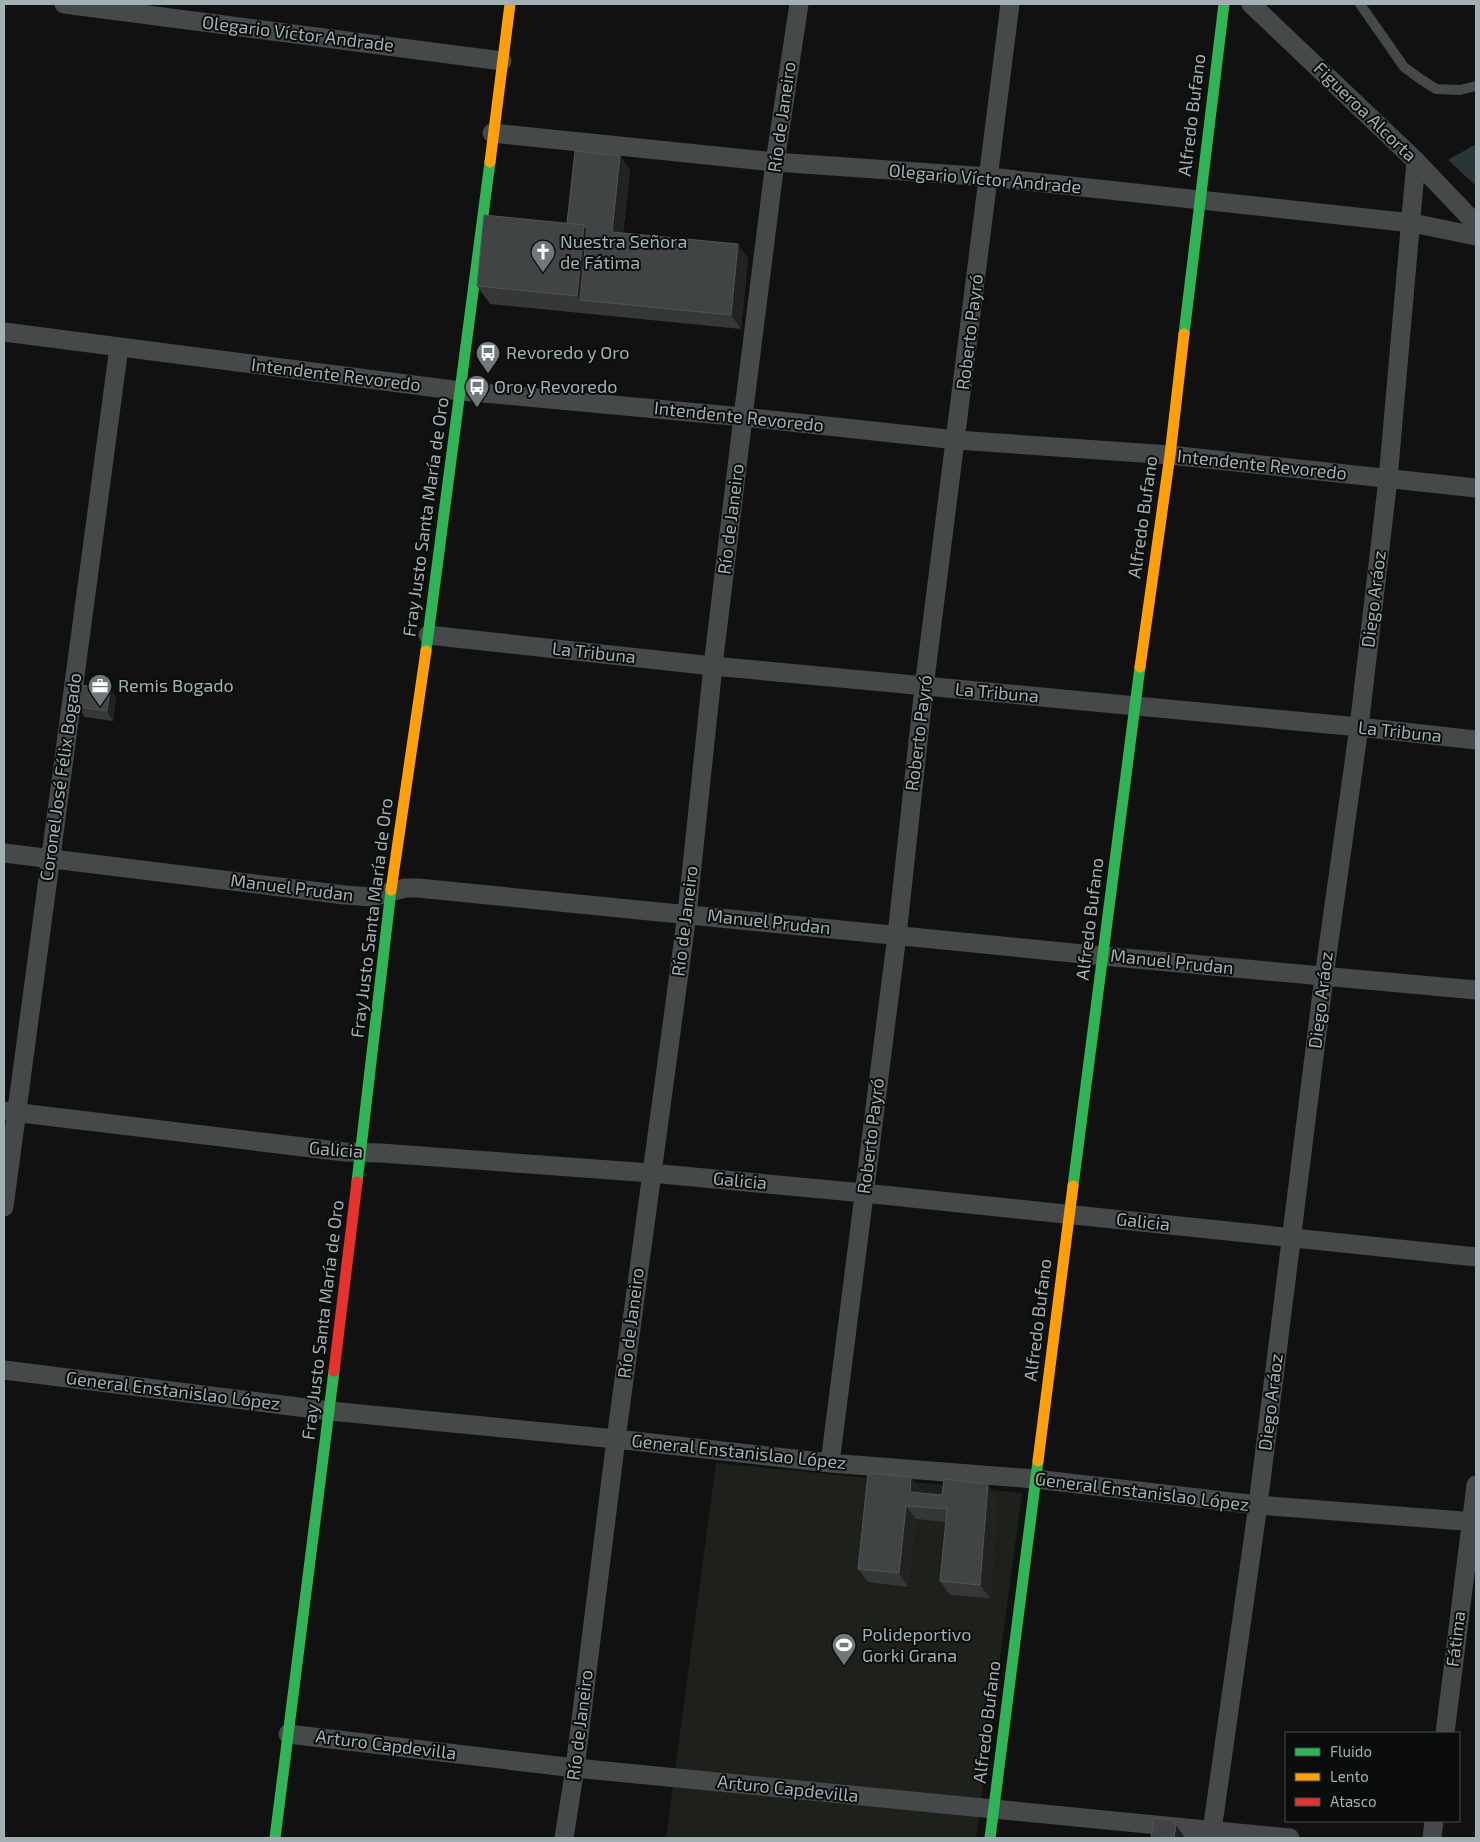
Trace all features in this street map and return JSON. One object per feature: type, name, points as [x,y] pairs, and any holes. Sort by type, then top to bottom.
[{"type":"street","name":"Olegario Víctor Andrade","points":[[64,4],[162,10],[502,61]]},
{"type":"street","name":"Fray Justo Santa María de Oro","points":[[275,1838],[362,1152],[391,891],[461,391],[492,133],[510,4]]},
{"type":"street","name":"Río de Janeiro","points":[[564,1838],[575,1768],[616,1439],[687,914],[713,666],[743,416],[776,162],[799,4]]},
{"type":"street","name":"Roberto Payró","points":[[830,1463],[897,935],[924,687],[1010,4]]},
{"type":"street","name":"Alfredo Bufano","points":[[990,1838],[1134,706],[1170,455],[1199,200],[1224,4]]},
{"type":"street","name":"Figueroa Alcorta","points":[[1251,4],[1416,161],[1476,224]]},
{"type":"street","name":"Olegario Víctor Andrade","points":[[492,133],[776,162],[989,177],[1412,223],[1476,236]]},
{"type":"street","name":"Diego Aráoz","points":[[1212,1834],[1258,1505],[1324,977],[1359,727],[1388,479],[1416,161]]},
{"type":"street","name":"Intendente Revoredo","points":[[4,332],[461,391],[743,416],[956,440],[1170,455],[1476,488]]},
{"type":"street","name":"Coronel José Félix Bogado","points":[[4,1207],[10,1112],[50,859],[119,347]]},
{"type":"street","name":"La Tribuna","points":[[428,634],[713,666],[1359,727],[1476,740]]},
{"type":"street","name":"Manuel Prudan","points":[[4,853],[345,895],[372,897],[405,888],[418,888],[1103,956],[1476,990]]},
{"type":"street","name":"Galicia","points":[[10,1112],[344,1152],[651,1173],[1069,1214],[1476,1258]]},
{"type":"street","name":"General Enstanislao López","points":[[4,1370],[330,1411],[616,1439],[830,1463],[1035,1479],[1258,1505],[1473,1522]]},
{"type":"street","name":"Fátima","points":[[1445,1732],[1473,1522],[1476,1485]]},
{"type":"street","name":"Arturo Capdevilla","points":[[288,1734],[575,1768],[1212,1834],[1290,1838]]},
{"type":"street","points":[[1432,1838],[1434,1822]]},
{"type":"lane","points":[[1360,4],[1404,67],[1419,78],[1436,89],[1460,90],[1476,86]]},
{"type":"shaded area","points":[[1476,144],[1476,186],[1448,160]]},
{"type":"shaded area","name":"Polideportivo Gorki Grana","points":[[716,1463],[1022,1493],[976,1838],[666,1838]]},
{"type":"building","points":[[575,151],[620,156],[612,232],[738,244],[731,315],[580,300],[587,229],[584,225],[567,223]]},
{"type":"building","name":"Nuestra Señora de Fátima","points":[[484,215],[584,225],[577,296],[477,286]]},
{"type":"building","points":[[81,685],[110,689],[107,711],[78,707]]},
{"type":"building","points":[[868,1473],[911,1477],[910,1492],[942,1495],[944,1479],[988,1484],[980,1585],[940,1581],[947,1509],[906,1506],[899,1573],[858,1569]]},
{"type":"building","points":[[1154,1818],[1172,1820],[1176,1825],[1174,1838],[1151,1838]]},
{"type":"traffic: fast","points":[[1184,334],[1224,4]]},
{"type":"traffic: fast","points":[[426,651],[490,162]]},
{"type":"traffic: fast","points":[[1073,1186],[1140,667]]},
{"type":"traffic: fast","points":[[357,1182],[391,890]]},
{"type":"traffic: fast","points":[[275,1838],[334,1371]]},
{"type":"traffic: fast","points":[[990,1838],[1038,1461]]},
{"type":"traffic: slow","points":[[490,162],[510,4]]},
{"type":"traffic: slow","points":[[1140,667],[1170,455],[1184,334]]},
{"type":"traffic: slow","points":[[391,890],[426,651]]},
{"type":"traffic: slow","points":[[1038,1461],[1073,1186]]},
{"type":"traffic: jam","points":[[334,1371],[357,1182]]},
{"type":"place","name":"Nuestra Señora de Fátima","points":[[543,273]]},
{"type":"place","name":"Revoredo y Oro","points":[[488,374]]},
{"type":"place","name":"Oro y Revoredo","points":[[477,408]]},
{"type":"place","name":"Remis Bogado","points":[[100,707]]},
{"type":"place","name":"Polideportivo Gorki Grana","points":[[844,1666]]}]
